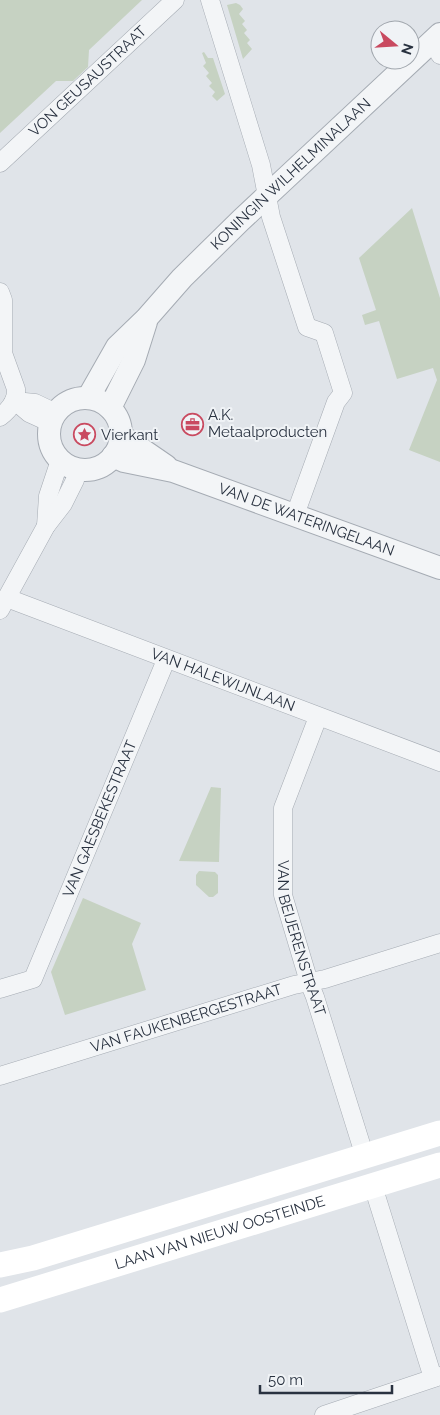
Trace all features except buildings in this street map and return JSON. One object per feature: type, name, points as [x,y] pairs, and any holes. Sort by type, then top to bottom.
[{"type":"main road","name":"LAAN VAN NIEUW OOSTEINDE","points":[[0,1265],[32,1258],[440,1133]]},
{"type":"main road","name":"LAAN VAN NIEUW OOSTEINDE","points":[[0,1300],[440,1165]]},
{"type":"street","name":"VON GEUSAUSTRAAT","points":[[0,162],[175,0]]},
{"type":"street","points":[[210,0],[261,164],[271,217],[307,327],[324,333],[343,393],[336,402],[295,515]]},
{"type":"street","name":"KONINGIN WILHELMINALAAN","points":[[88,398],[117,347],[146,319],[182,278],[267,196],[438,43]]},
{"type":"street","points":[[0,292],[3,300],[2,353],[16,389],[14,401],[0,417]]},
{"type":"street","name":"KONINGIN WILHELMINALAAN","points":[[110,408],[134,360],[146,319]]},
{"type":"street","points":[[88,398],[110,408],[120,426],[117,446],[106,463],[97,468],[87,470],[68,465],[51,447],[49,431],[53,418],[70,401],[79,399],[88,398]]},
{"type":"street","points":[[14,401],[34,403],[53,418]]},
{"type":"street","name":"VAN DE WATERINGELAAN","points":[[117,446],[132,442],[173,471],[440,568]]},
{"type":"street","points":[[3,604],[46,526],[48,496],[68,465]]},
{"type":"street","name":"VAN HALEWIJNLAAN","points":[[3,604],[186,666],[318,717],[438,756]]},
{"type":"street","name":"VAN GAESBEKESTRAAT","points":[[0,989],[33,978],[166,660]]},
{"type":"street","name":"VAN BEIJERENSTRAAT","points":[[318,717],[284,808],[283,895],[365,1157]]},
{"type":"street","name":"VAN FAUKENBERGESTRAAT","points":[[0,1076],[284,988],[325,979],[440,943]]},
{"type":"street","points":[[324,1415],[437,1377],[373,1186]]},
{"type":"green space","points":[[0,0],[142,0],[89,50],[88,67],[73,81],[56,81],[0,133]]},
{"type":"green space","points":[[236,3],[243,9],[239,14],[245,21],[242,24],[247,30],[244,33],[250,40],[247,43],[252,49],[243,59],[227,5]]},
{"type":"green space","points":[[204,52],[208,58],[213,58],[225,94],[217,101],[212,96],[215,92],[209,86],[212,83],[206,76],[209,73],[203,66],[206,63],[202,53]]},
{"type":"green space","points":[[412,208],[440,298],[440,462],[409,450],[437,380],[433,368],[397,379],[379,321],[365,325],[362,315],[376,310],[359,258]]},
{"type":"green space","points":[[211,787],[221,788],[219,862],[179,861]]},
{"type":"green space","points":[[199,871],[215,872],[218,875],[218,893],[213,897],[209,897],[196,885],[196,875]]},
{"type":"green space","points":[[83,898],[141,923],[132,944],[146,990],[65,1015],[51,972]]},
{"type":"place","name":"A.K. Metaalproducten","points":[[192,424]]},
{"type":"place","name":"Vierkant","points":[[85,435]]}]
